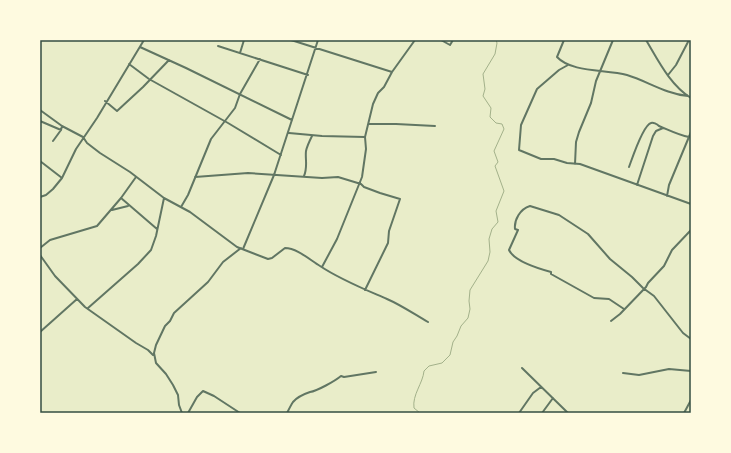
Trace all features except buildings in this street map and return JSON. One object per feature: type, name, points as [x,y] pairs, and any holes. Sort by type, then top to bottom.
[{"type":"street","points":[[40,197],[46,195],[53,189],[62,178],[71,157],[97,118],[105,101],[144,40]]},
{"type":"street","points":[[240,53],[244,40]]},
{"type":"street","points":[[291,40],[392,72]]},
{"type":"street","points":[[182,413],[178,395],[166,374],[156,363],[154,355],[158,341],[165,326],[174,313],[208,282],[223,262],[242,249],[274,175],[308,75],[318,40]]},
{"type":"street","points":[[322,268],[337,239],[363,172],[366,148],[365,137],[371,111],[376,98],[392,72],[415,40]]},
{"type":"street","points":[[441,40],[450,44],[453,40]]},
{"type":"street","points":[[564,40],[557,57],[568,65],[627,75],[660,89],[688,96]]},
{"type":"street","points":[[575,164],[576,142],[579,132],[591,103],[593,90],[613,40]]},
{"type":"street","points":[[646,40],[668,75],[678,87],[691,98]]},
{"type":"street","points":[[668,75],[676,65],[689,40]]},
{"type":"street","points":[[218,46],[308,75]]},
{"type":"street","points":[[140,47],[292,120]]},
{"type":"street","points":[[181,207],[211,139],[235,108],[240,94],[260,59]]},
{"type":"street","points":[[105,101],[117,111],[169,60]]},
{"type":"street","points":[[129,64],[149,79],[281,155]]},
{"type":"street","points":[[568,65],[559,70],[538,89],[521,125],[519,150],[542,159],[554,159],[580,164],[691,204]]},
{"type":"street","points":[[40,110],[62,126],[83,137],[87,143],[164,198],[181,207],[237,247],[268,259],[272,258],[285,248],[288,248],[301,254],[322,268],[387,299],[428,322]]},
{"type":"street","points":[[40,120],[61,130]]},
{"type":"street","points":[[629,167],[643,130],[648,125],[653,123],[683,136],[689,137]]},
{"type":"street","points":[[369,124],[435,126]]},
{"type":"street","points":[[53,141],[61,130],[62,126]]},
{"type":"street","points":[[637,184],[654,133],[657,130],[664,128]]},
{"type":"street","points":[[288,132],[312,136],[365,137]]},
{"type":"street","points":[[667,196],[672,178],[691,132]]},
{"type":"street","points":[[304,176],[306,172],[306,152],[312,136]]},
{"type":"street","points":[[40,161],[62,178]]},
{"type":"street","points":[[195,177],[248,173],[322,178],[338,177],[400,199],[389,231],[388,243],[366,290]]},
{"type":"street","points":[[40,247],[50,240],[97,226],[136,177]]},
{"type":"street","points":[[120,198],[157,229]]},
{"type":"street","points":[[88,308],[138,264],[151,250],[156,236],[164,198]]},
{"type":"street","points":[[110,210],[128,206]]},
{"type":"street","points":[[624,309],[609,299],[594,298],[551,274],[551,272],[528,264],[514,257],[509,250],[518,230],[515,229],[515,225],[522,211],[530,206],[535,207],[563,217],[588,234],[610,259],[654,296],[683,333],[691,339]]},
{"type":"street","points":[[611,321],[664,266],[670,251],[691,230]]},
{"type":"street","points":[[40,255],[50,269],[77,299],[154,355]]},
{"type":"street","points":[[40,332],[77,299]]},
{"type":"street","points":[[522,368],[568,413]]},
{"type":"street","points":[[624,373],[639,375],[669,369],[691,371]]},
{"type":"street","points":[[287,413],[294,400],[306,393],[312,392],[335,381],[340,376],[344,377],[376,372]]},
{"type":"street","points":[[519,413],[533,393],[541,387]]},
{"type":"street","points":[[188,413],[197,396],[203,391],[214,396],[240,413]]},
{"type":"street","points":[[542,413],[553,398]]},
{"type":"street","points":[[684,413],[691,400]]},
{"type":"waterway","points":[[420,413],[414,408],[414,403],[424,371],[429,366],[442,363],[450,355],[453,342],[461,326],[468,318],[470,309],[470,290],[488,261],[490,252],[489,239],[492,229],[498,222],[496,211],[504,191],[495,166],[498,162],[494,151],[504,129],[502,124],[496,123],[490,117],[491,108],[483,96],[485,89],[483,74],[495,54],[497,43],[496,40]]}]
